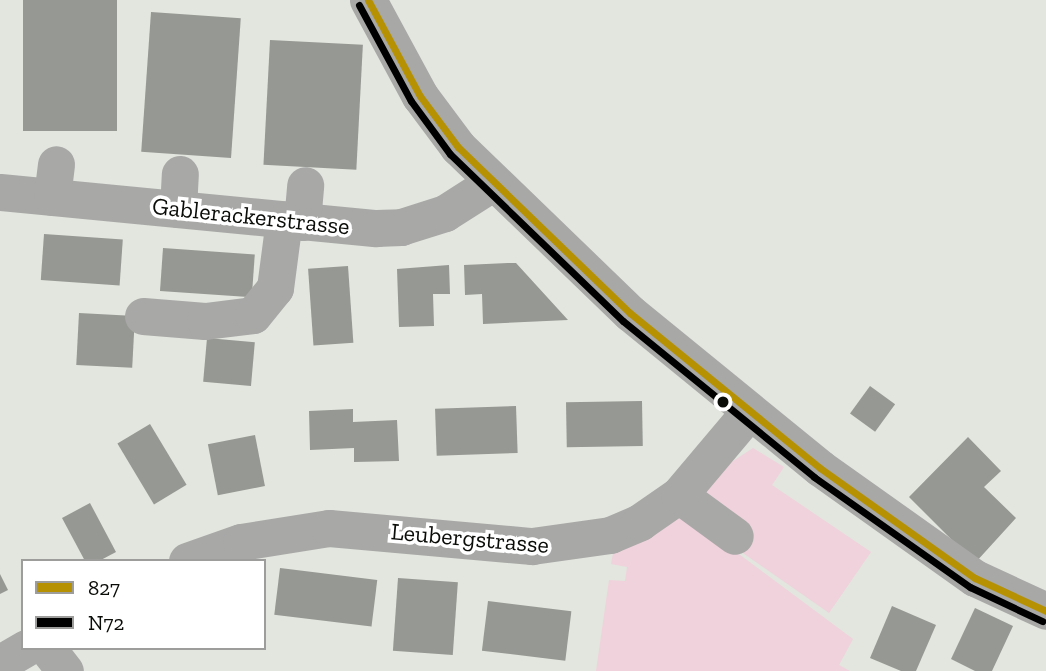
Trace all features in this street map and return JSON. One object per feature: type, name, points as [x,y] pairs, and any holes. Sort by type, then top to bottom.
[{"type":"street","points":[[368,0],[438,123],[492,183],[630,313],[749,412],[975,578],[1046,611]]},
{"type":"street","name":"Gablerackerstrasse","points":[[0,192],[54,181],[179,192],[293,220],[401,227],[445,213],[492,183]]},
{"type":"street","points":[[143,316],[205,321],[253,315],[275,288],[305,185]]},
{"type":"street","name":"Leubergstrasse","points":[[193,559],[241,542],[329,528],[557,546],[610,535],[640,522],[679,495],[749,412]]},
{"type":"street","points":[[679,495],[735,536]]},
{"type":"street","points":[[0,663],[23,650]]},
{"type":"street","points":[[49,650],[65,671]]},
{"type":"shaded area","points":[[753,448],[784,467],[772,485],[871,552],[829,613],[730,544],[700,497],[727,465]]},
{"type":"shaded area","points":[[680,510],[853,639],[839,665],[850,671],[596,671],[609,580],[625,581],[627,567],[611,564],[614,548]]},
{"type":"building","points":[[23,0],[117,0],[117,131],[23,131]]},
{"type":"building","points":[[151,12],[241,18],[231,158],[141,152]]},
{"type":"building","points":[[270,40],[363,45],[356,170],[263,165]]},
{"type":"building","points":[[44,234],[123,240],[120,285],[41,280]]},
{"type":"building","points":[[163,248],[255,254],[252,297],[160,291]]},
{"type":"building","points":[[516,263],[568,320],[483,324],[482,294],[465,295],[464,265]]},
{"type":"building","points":[[449,265],[450,294],[433,294],[434,326],[399,327],[397,269]]},
{"type":"building","points":[[348,266],[353,343],[313,346],[308,269]]},
{"type":"building","points":[[79,313],[135,316],[132,368],[76,365]]},
{"type":"building","points":[[207,338],[255,342],[251,386],[203,382]]},
{"type":"building","points":[[870,386],[895,404],[875,432],[850,414]]},
{"type":"building","points":[[642,401],[643,446],[567,447],[566,402]]},
{"type":"building","points":[[516,406],[518,453],[437,456],[435,409]]},
{"type":"building","points":[[353,409],[353,422],[397,420],[399,461],[354,462],[354,448],[310,450],[309,411]]},
{"type":"building","points":[[150,424],[187,485],[154,504],[117,444]]},
{"type":"building","points":[[255,435],[265,486],[218,495],[208,444]]},
{"type":"building","points":[[968,437],[1001,471],[984,487],[1016,518],[975,563],[909,497]]},
{"type":"building","points":[[90,503],[116,552],[103,559],[84,559],[62,518]]},
{"type":"building","points":[[280,568],[377,580],[372,627],[274,615]]},
{"type":"building","points":[[0,574],[8,590],[0,594]]},
{"type":"building","points":[[398,578],[458,582],[453,655],[393,651]]},
{"type":"building","points":[[488,601],[571,611],[565,661],[482,651]]},
{"type":"building","points":[[892,606],[936,625],[916,671],[901,671],[870,658]]},
{"type":"building","points":[[975,608],[1013,626],[992,671],[975,671],[951,659]]},
{"type":"transit line","name":"827","points":[[368,0],[420,96],[458,147],[630,313],[820,468],[975,578],[1046,611]]},
{"type":"transit line","name":"N72","points":[[359,5],[411,101],[450,154],[623,321],[814,477],[970,587],[1042,621]]}]
